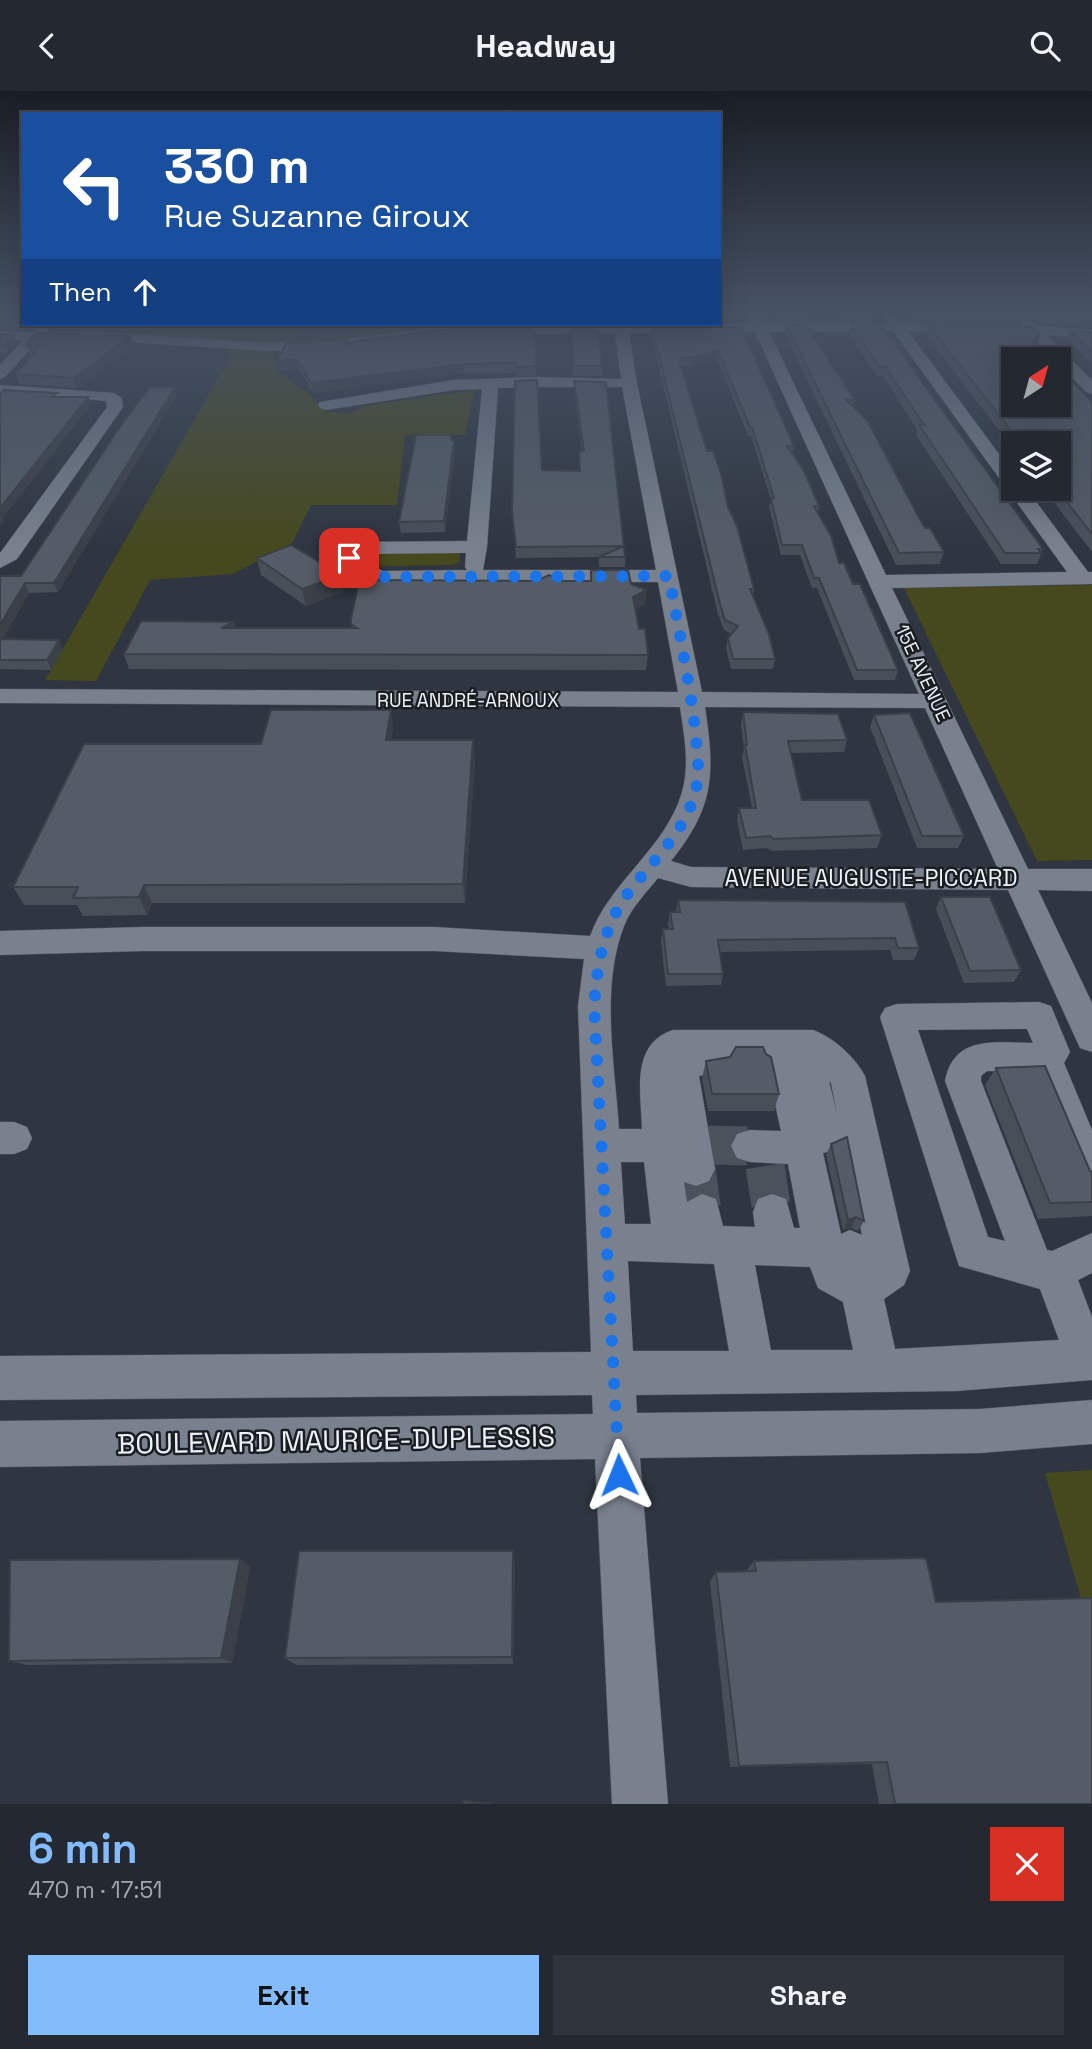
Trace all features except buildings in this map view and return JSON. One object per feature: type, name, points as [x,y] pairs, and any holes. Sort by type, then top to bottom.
[{"type":"street","points":[[0,390],[97,394],[114,398],[116,402],[10,555],[0,562]]},
{"type":"street","points":[[326,405],[424,390]]},
{"type":"street","points":[[474,576],[489,390]]},
{"type":"street","points":[[630,390],[669,576],[692,701],[699,756],[695,794],[677,834],[625,898],[610,923],[601,949],[594,1006],[640,1804]]},
{"type":"street","name":"15E AVENUE","points":[[788,390],[1086,1025]]},
{"type":"street","points":[[944,390],[1001,467]]},
{"type":"street","points":[[1027,501],[1087,578]]},
{"type":"street","points":[[477,547],[359,548],[349,558],[350,563],[378,576],[669,576]]},
{"type":"street","points":[[880,582],[1087,578]]},
{"type":"street","name":"RUE ANDRÉ-ARNOUX","points":[[0,696],[936,701]]},
{"type":"street","name":"AVENUE AUGUSTE-PICCARD","points":[[652,866],[691,877],[1092,880]]},
{"type":"street","points":[[0,943],[143,939],[435,939],[601,949]]},
{"type":"street","points":[[0,1378],[879,1371],[957,1369],[1090,1359],[1021,1230],[963,1081],[965,1069],[980,1056],[1044,1058],[1053,1052],[1039,1015]]},
{"type":"street","points":[[1086,1025],[1039,1015],[897,1017],[973,1252],[1044,1269],[1092,1252]]},
{"type":"street","points":[[689,1151],[658,1062],[673,1044],[813,1044],[847,1076],[890,1271],[860,1290]]},
{"type":"street","points":[[1044,1058],[1092,1174]]},
{"type":"street","points":[[754,1372],[703,1237],[689,1151],[680,1062],[783,1059],[814,1143],[837,1248],[860,1290],[879,1371]]},
{"type":"street","points":[[759,1153],[814,1143]]},
{"type":"street","points":[[601,1146],[689,1151]]},
{"type":"street","points":[[608,1242],[775,1230],[837,1248]]},
{"type":"street","name":"BOULEVARD MAURICE-DUPLESSIS","points":[[0,1444],[980,1431],[1092,1422]]},
{"type":"green space","points":[[211,390],[304,390],[326,412],[351,413],[365,406],[474,390],[465,435],[405,435],[397,505],[311,505],[292,543],[233,574],[150,580],[96,681],[45,680]]},
{"type":"green space","points":[[371,551],[459,552],[460,562],[453,565],[381,566],[367,560],[365,554]]},
{"type":"green space","points":[[1092,585],[1092,860],[1037,861],[904,588]]},
{"type":"green space","points":[[1092,1470],[1092,1637],[1045,1473]]},
{"type":"tunnel","points":[[708,1145],[750,1146]]},
{"type":"tunnel","points":[[765,1166],[772,1212]]},
{"type":"tunnel","points":[[696,1169],[702,1212]]},
{"type":"route","points":[[349,558],[350,563],[366,573],[383,577],[669,576],[692,701],[699,756],[698,778],[689,810],[677,834],[625,898],[610,923],[601,949],[594,1006],[619,1475]]}]
